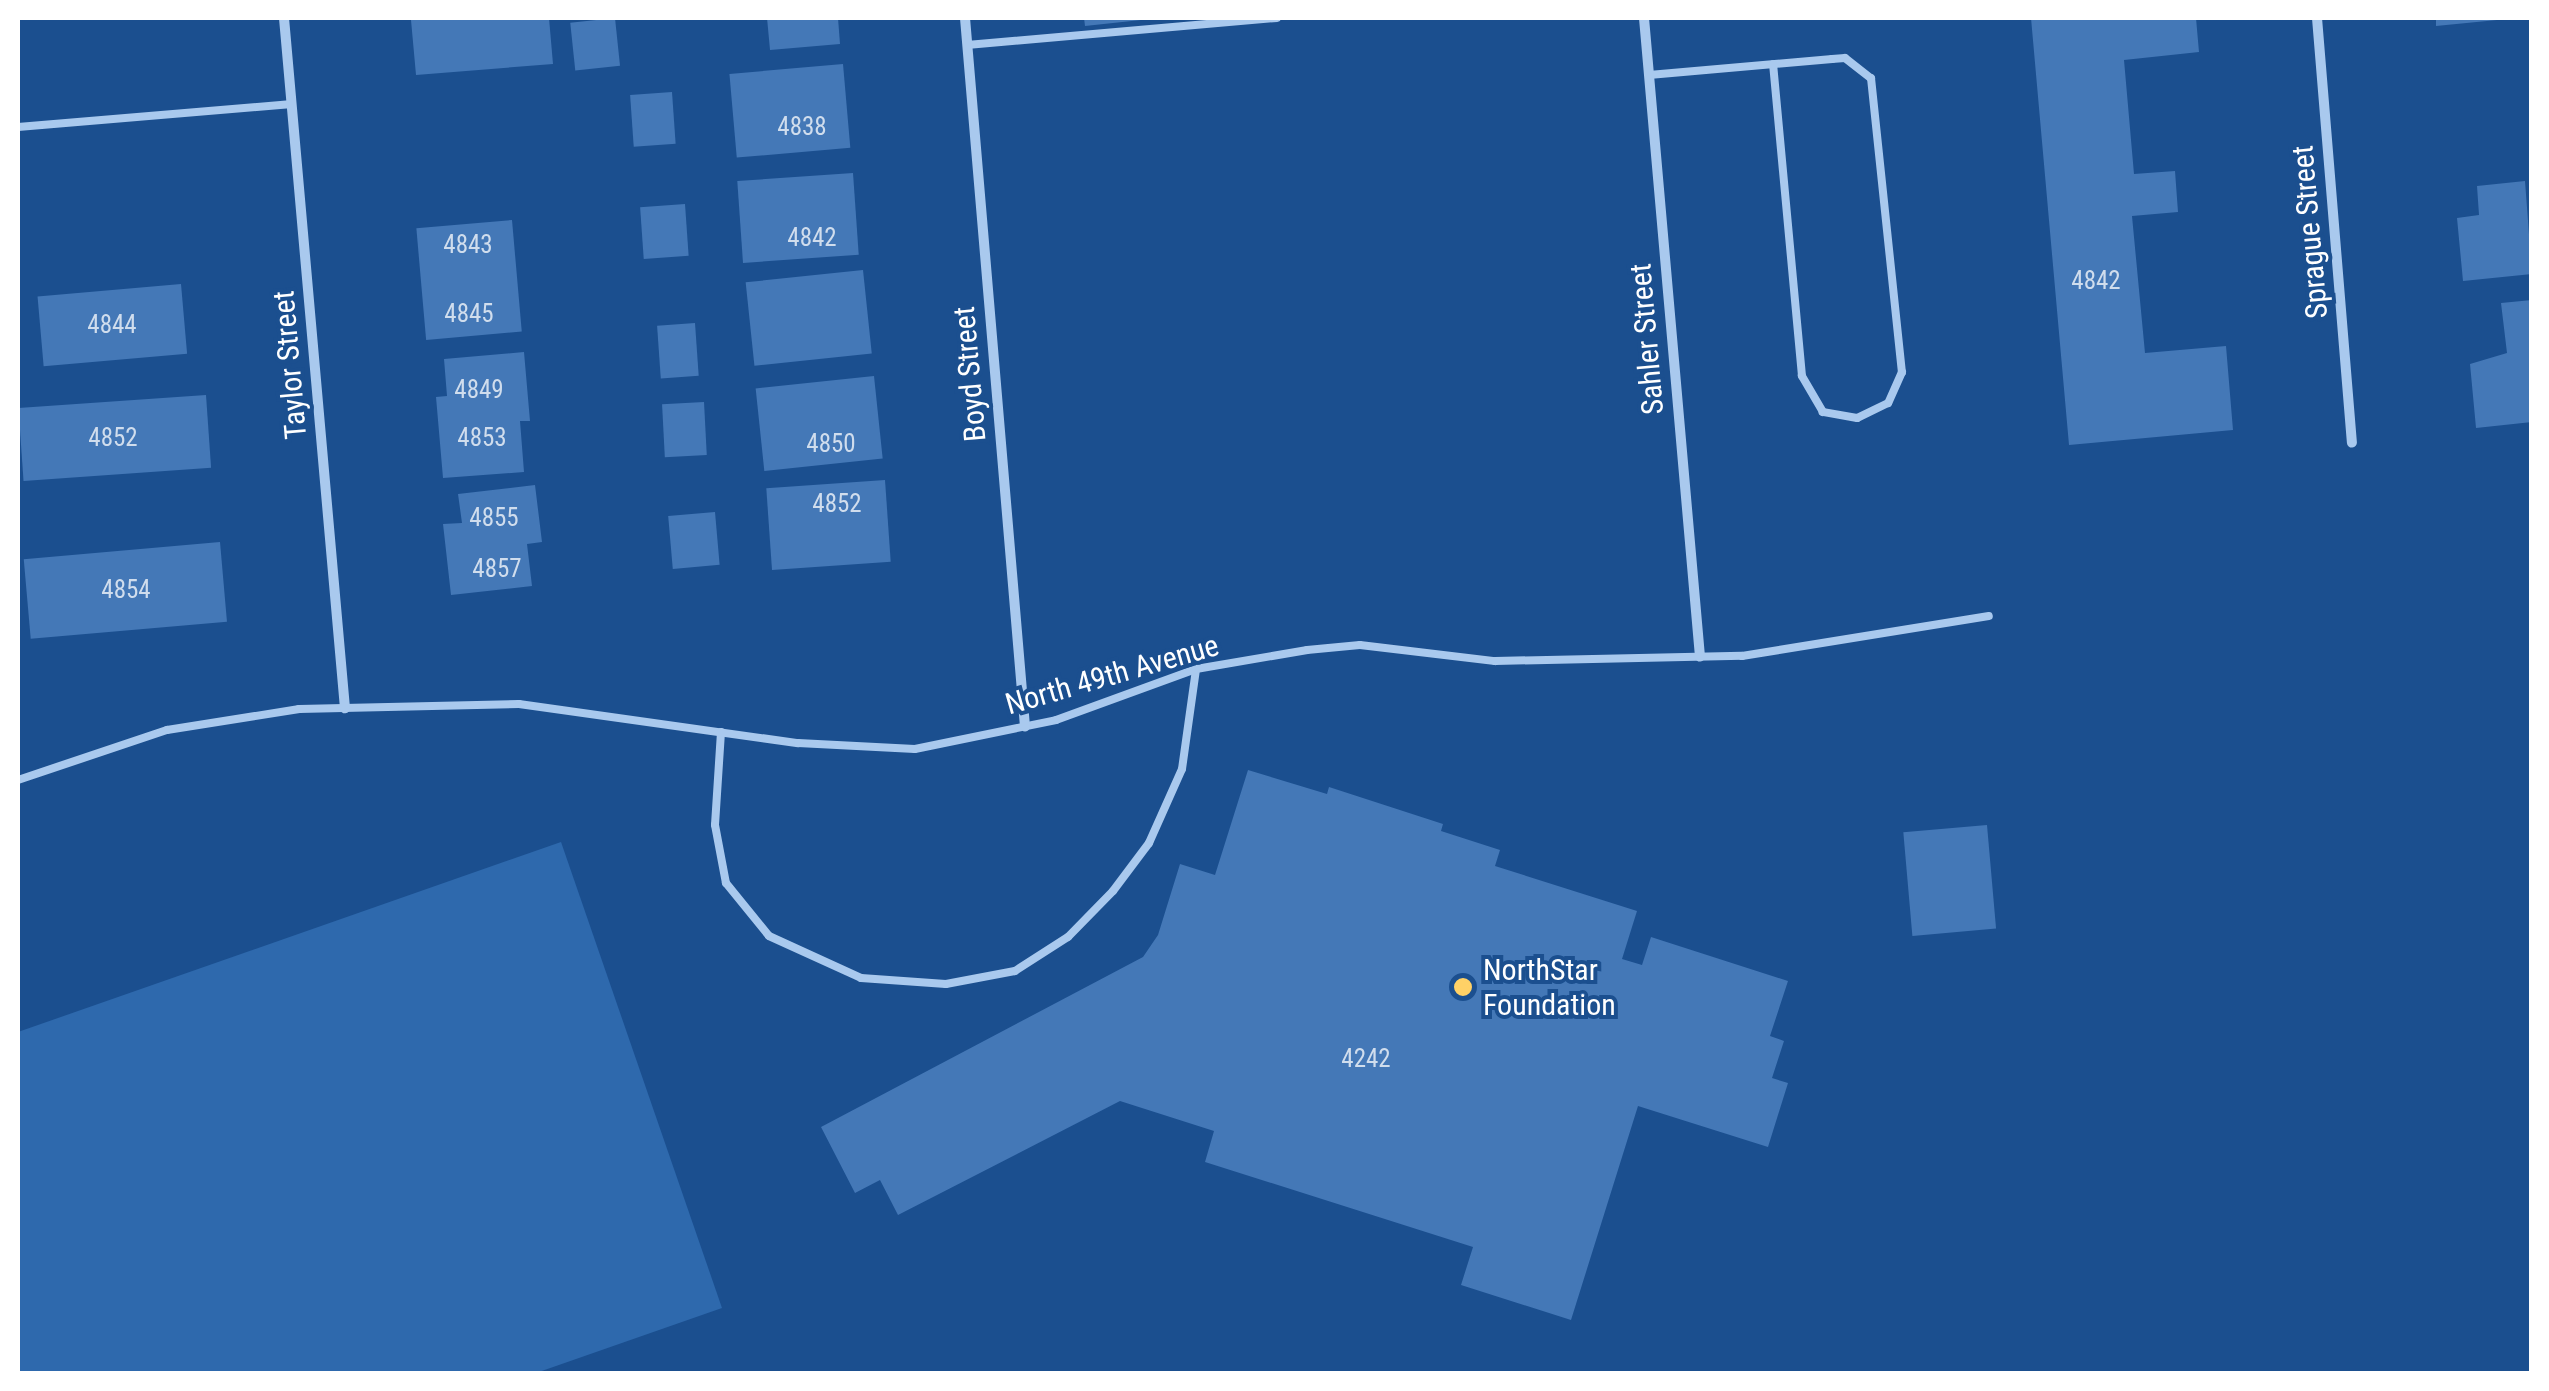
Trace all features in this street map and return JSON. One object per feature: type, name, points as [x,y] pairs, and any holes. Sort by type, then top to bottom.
[{"type":"street","name":"Taylor Street","points":[[284,18],[345,708]]},
{"type":"street","name":"Boyd Street","points":[[964,18],[1025,726]]},
{"type":"street","name":"Sahler Street","points":[[1644,18],[1700,656]]},
{"type":"street","name":"Sprague Street","points":[[2318,18],[2352,443]]},
{"type":"lane","points":[[967,45],[1277,18]]},
{"type":"lane","points":[[1649,75],[1773,64],[1856,62],[1872,78],[1878,101],[1902,372],[1888,403],[1856,418],[1823,412],[1802,376],[1773,64]]},
{"type":"lane","points":[[18,127],[292,104]]},
{"type":"lane","name":"North 49th Avenue","points":[[18,780],[168,730],[345,708],[519,704],[722,732],[914,748],[1025,726],[1196,670],[1360,645],[1496,662],[1742,656],[1989,616]]},
{"type":"lane","points":[[722,732],[715,825],[726,884],[769,936],[861,978],[946,984],[1015,971],[1068,937],[1113,890],[1149,843],[1182,769],[1196,670]]},
{"type":"shaded area","points":[[561,842],[722,1308],[536,1373],[18,1373],[18,1032]]},
{"type":"building","points":[[549,18],[553,64],[416,75],[411,20]]},
{"type":"building","points":[[615,18],[620,66],[575,70],[570,23]]},
{"type":"building","points":[[767,18],[838,18],[840,44],[770,50]]},
{"type":"building","points":[[1084,18],[1141,18],[1141,20],[1085,26]]},
{"type":"building","points":[[2031,18],[2196,18],[2199,52],[2124,60],[2134,174],[2175,171],[2178,212],[2132,216],[2145,353],[2226,346],[2233,430],[2069,445]]},
{"type":"building","points":[[2436,18],[2497,18],[2497,20],[2436,26]]},
{"type":"building","points":[[843,64],[850,148],[737,158],[729,74]]},
{"type":"building","points":[[672,92],[676,144],[634,147],[630,95]]},
{"type":"building","points":[[853,173],[859,255],[743,263],[737,181]]},
{"type":"building","points":[[2525,181],[2532,274],[2463,281],[2457,218],[2479,215],[2477,186]]},
{"type":"building","points":[[685,204],[689,256],[644,259],[640,207]]},
{"type":"building","points":[[512,220],[522,332],[426,340],[416,228]]},
{"type":"building","points":[[863,270],[872,354],[754,366],[746,282]]},
{"type":"building","points":[[181,284],[187,354],[44,366],[38,297]]},
{"type":"building","points":[[2532,300],[2532,422],[2476,428],[2470,364],[2507,353],[2501,303]]},
{"type":"building","points":[[695,323],[699,376],[661,379],[657,326]]},
{"type":"building","points":[[524,352],[530,421],[520,421],[524,472],[443,478],[436,397],[447,396],[444,359]]},
{"type":"building","points":[[874,376],[883,459],[764,471],[756,388]]},
{"type":"building","points":[[206,395],[211,468],[24,481],[18,408]]},
{"type":"building","points":[[704,402],[707,455],[665,457],[662,404]]},
{"type":"building","points":[[885,480],[891,562],[772,570],[766,488]]},
{"type":"building","points":[[535,485],[542,542],[527,544],[532,586],[451,595],[443,524],[462,523],[458,494]]},
{"type":"building","points":[[715,512],[720,565],[673,569],[668,516]]},
{"type":"building","points":[[220,542],[227,622],[31,639],[24,559]]},
{"type":"building","points":[[1248,770],[1327,794],[1329,787],[1443,824],[1441,831],[1500,850],[1495,866],[1637,911],[1622,959],[1642,965],[1651,937],[1788,981],[1770,1036],[1784,1041],[1772,1078],[1788,1083],[1768,1147],[1638,1106],[1571,1320],[1461,1285],[1473,1247],[1205,1162],[1214,1131],[1120,1101],[898,1215],[880,1180],[855,1193],[821,1127],[1143,957],[1158,935],[1180,864],[1215,875]]},
{"type":"building","points":[[1987,825],[1996,929],[1912,936],[1903,832]]},
{"type":"place","name":"NorthStar Foundation","points":[[1463,987]]}]
